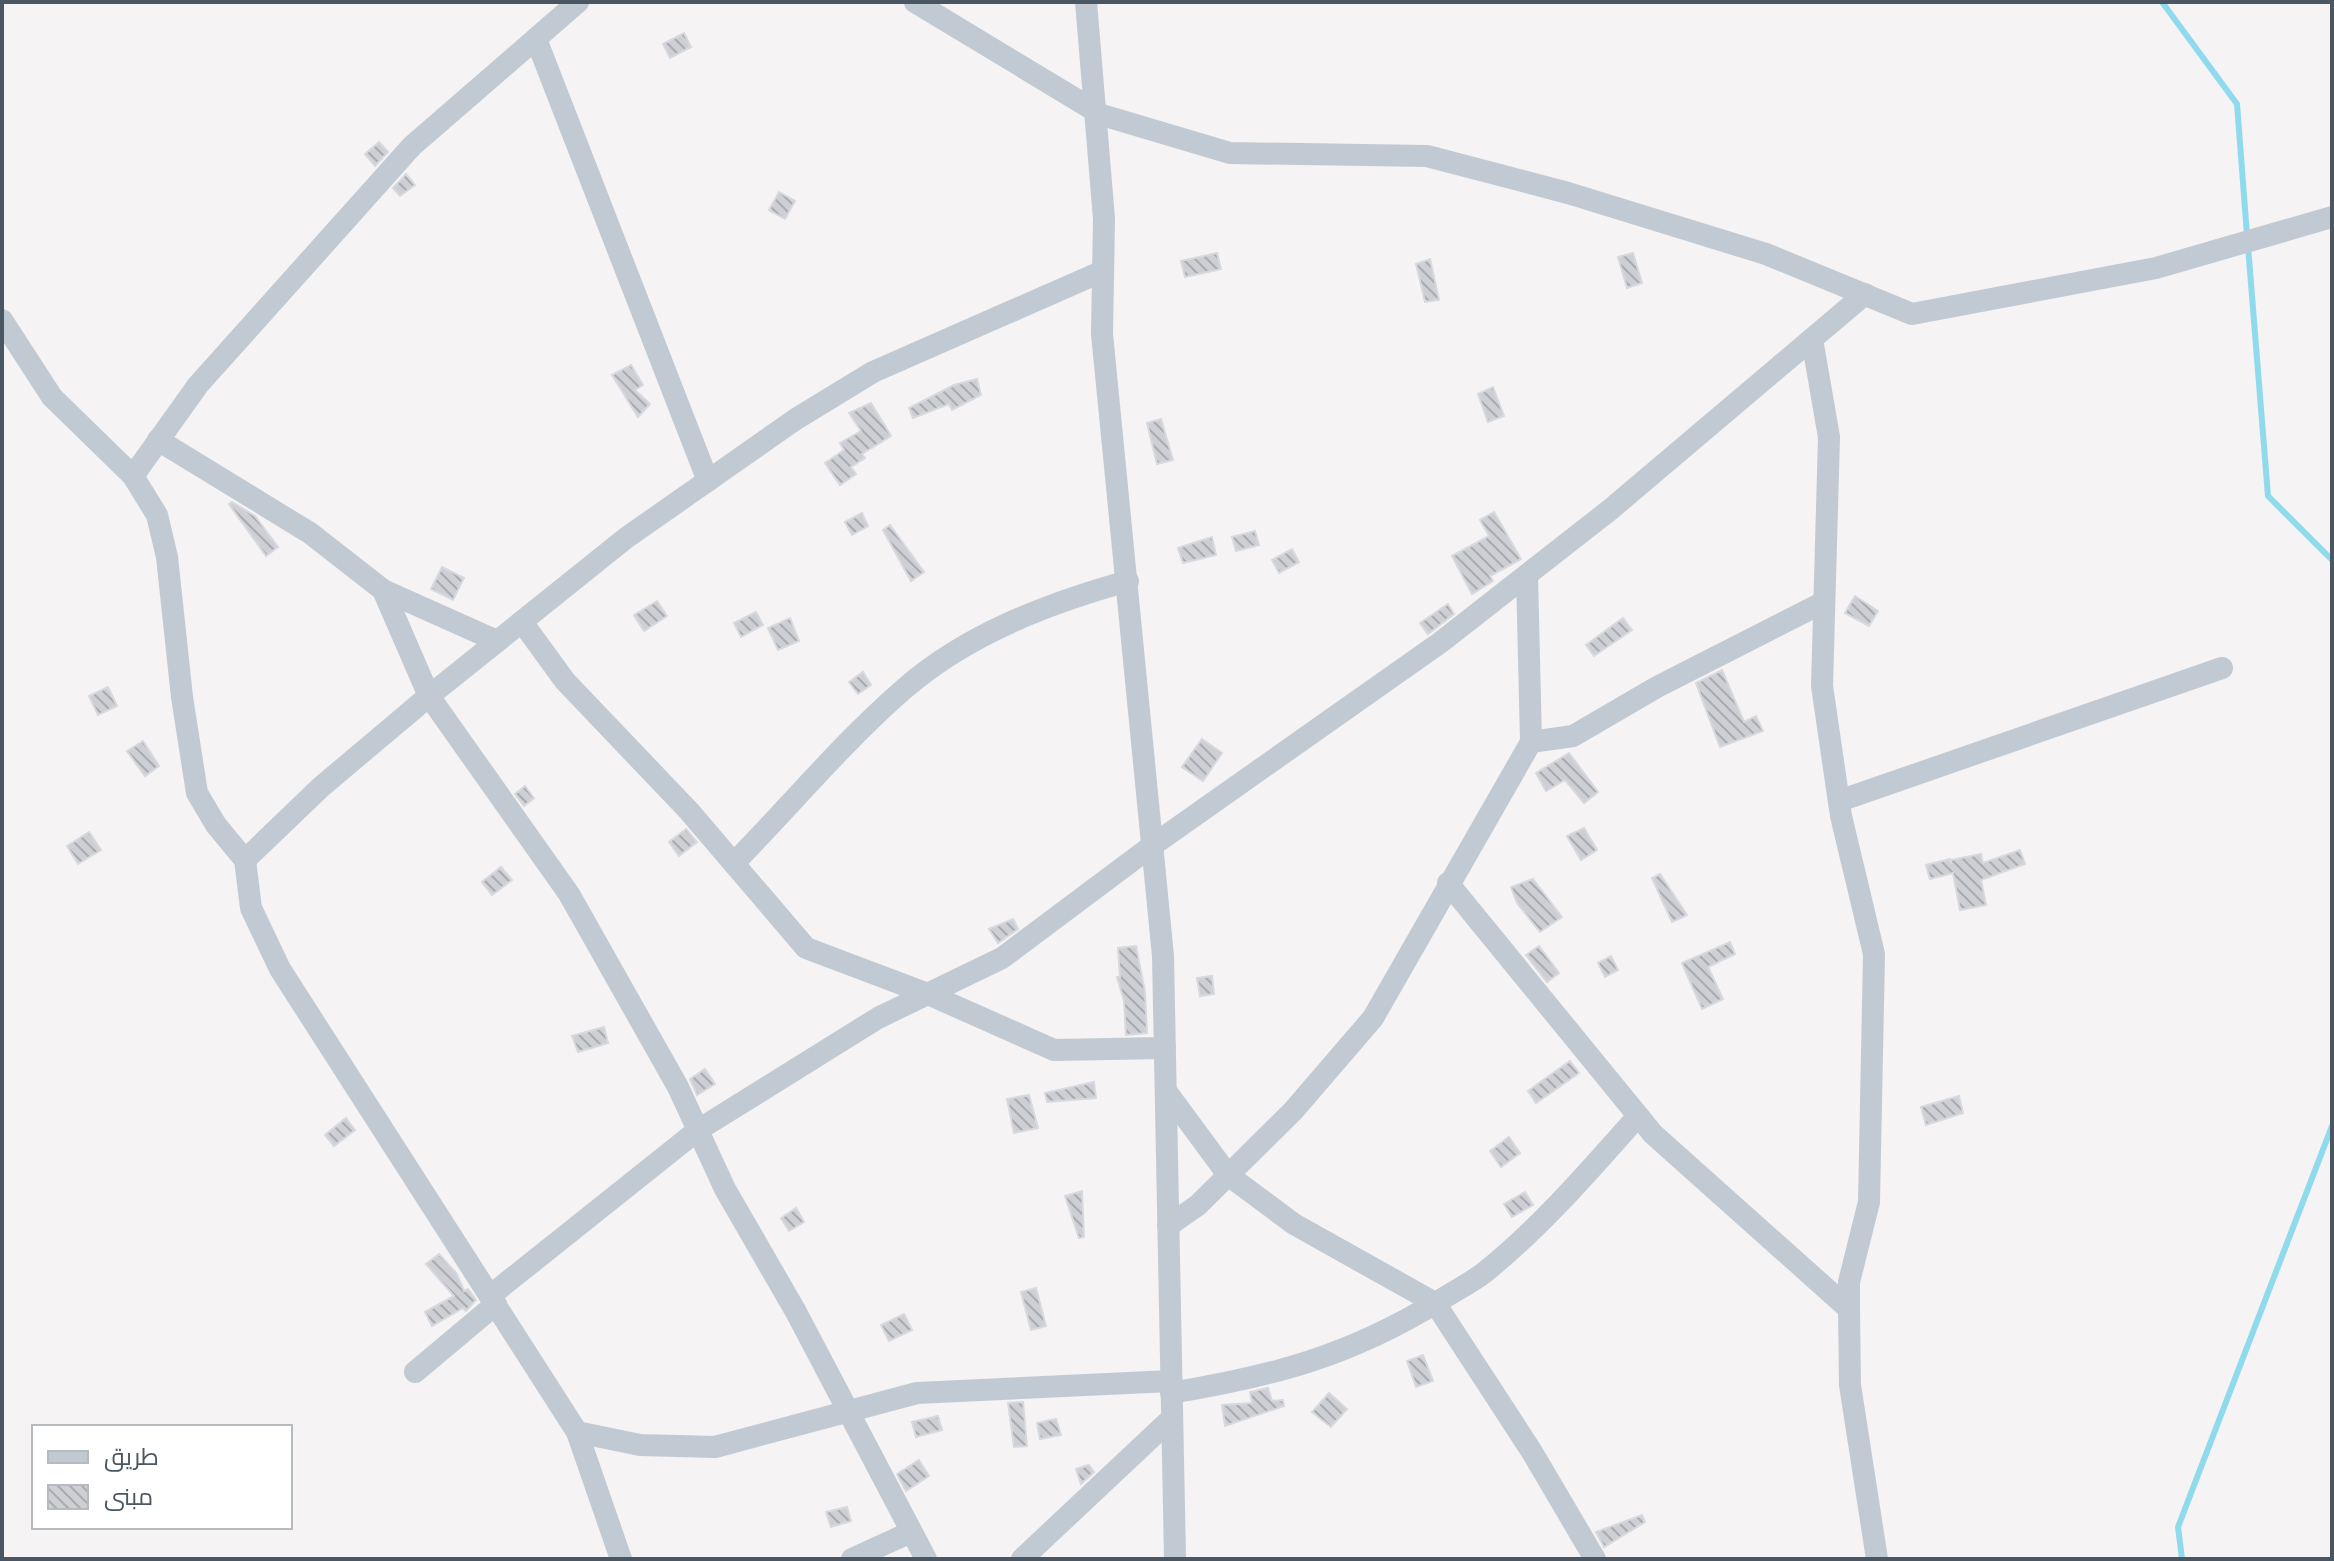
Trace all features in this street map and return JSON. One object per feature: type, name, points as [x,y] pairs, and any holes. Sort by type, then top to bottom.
[{"type":"street","points":[[133,476],[198,385],[412,146],[578,2]]},
{"type":"street","points":[[915,2],[1093,110],[1230,153],[1427,156],[1568,193],[1766,254],[1912,314],[2156,268],[2332,217]]},
{"type":"street","points":[[1086,2],[1104,219],[1102,334],[1163,956],[1175,1559]]},
{"type":"street","points":[[536,39],[708,481]]},
{"type":"street","points":[[245,860],[321,787],[497,641],[626,538],[796,419],[873,372],[1103,271]]},
{"type":"street","points":[[415,1372],[494,1299],[698,1130],[878,1018],[1002,958],[1153,845],[1441,642],[1611,509],[1865,294]]},
{"type":"street","points":[[2,320],[52,397],[133,476],[157,515],[167,557],[182,697],[197,793],[216,825],[245,860],[251,908],[280,969],[577,1432],[619,1554],[597,1559]]},
{"type":"street","points":[[1812,339],[1829,437],[1822,686],[1839,801],[1874,954],[1869,1202],[1849,1282],[1849,1309],[1850,1385],[1877,1559]]},
{"type":"street","points":[[158,440],[310,533],[383,590],[497,641]]},
{"type":"street","points":[[1168,1226],[1198,1205],[1293,1111],[1373,1018],[1531,742],[1527,575]]},
{"type":"street","points":[[734,863],[834,756],[907,687],[977,639],[1065,598],[1128,581]]},
{"type":"street","points":[[383,590],[429,696],[569,894],[678,1087],[725,1189],[850,1412],[926,1559]]},
{"type":"street","points":[[1531,742],[1573,736],[1657,687],[1824,602]]},
{"type":"street","points":[[522,622],[565,681],[689,811],[806,948],[928,994],[1054,1050],[1165,1048]]},
{"type":"street","points":[[1839,801],[2222,668]]},
{"type":"street","points":[[1448,883],[1653,1134],[1849,1309]]},
{"type":"street","points":[[1166,1091],[1228,1175],[1294,1224],[1435,1303],[1532,1452],[1595,1559]]},
{"type":"street","points":[[577,1432],[640,1445],[715,1447],[917,1393],[1171,1387],[1256,1379],[1335,1355],[1435,1303],[1483,1273],[1561,1203],[1638,1116]]},
{"type":"street","points":[[1022,1559],[1171,1419]]},
{"type":"street","points":[[852,1559],[911,1532]]},
{"type":"building","points":[[684,33],[691,47],[670,58],[663,44]]},
{"type":"building","points":[[379,142],[388,152],[375,166],[365,154]]},
{"type":"building","points":[[406,174],[415,185],[400,196],[393,188]]},
{"type":"building","points":[[779,192],[795,201],[785,219],[769,210]]},
{"type":"building","points":[[1217,253],[1221,269],[1185,277],[1181,261]]},
{"type":"building","points":[[1633,253],[1642,283],[1627,288],[1618,257]]},
{"type":"building","points":[[1430,259],[1439,300],[1425,302],[1416,264]]},
{"type":"building","points":[[631,365],[643,385],[635,390],[650,404],[638,417],[612,375]]},
{"type":"building","points":[[977,379],[981,395],[952,410],[949,404],[913,418],[909,408],[954,385]]},
{"type":"building","points":[[1493,387],[1504,416],[1488,422],[1478,394]]},
{"type":"building","points":[[871,403],[891,436],[862,454],[865,458],[851,467],[856,474],[840,485],[825,463],[844,450],[840,443],[861,431],[849,413]]},
{"type":"building","points":[[1161,419],[1173,460],[1157,464],[1147,423]]},
{"type":"building","points":[[232,502],[255,516],[278,547],[266,556],[229,504]]},
{"type":"building","points":[[1494,512],[1521,559],[1490,576],[1493,581],[1472,594],[1452,556],[1489,536],[1480,520]]},
{"type":"building","points":[[862,513],[868,526],[852,535],[845,522]]},
{"type":"building","points":[[890,525],[924,572],[911,581],[883,530]]},
{"type":"building","points":[[1255,531],[1259,545],[1236,551],[1232,537]]},
{"type":"building","points":[[1212,537],[1216,555],[1183,563],[1178,548]]},
{"type":"building","points":[[1292,549],[1299,562],[1279,573],[1272,560]]},
{"type":"building","points":[[442,567],[464,578],[453,600],[431,589]]},
{"type":"building","points":[[1855,596],[1878,611],[1869,626],[1845,613]]},
{"type":"building","points":[[657,601],[667,616],[644,631],[634,615]]},
{"type":"building","points":[[1448,604],[1454,614],[1428,634],[1420,623]]},
{"type":"building","points":[[756,612],[763,625],[741,637],[734,623]]},
{"type":"building","points":[[790,618],[799,641],[778,650],[768,628]]},
{"type":"building","points":[[1623,618],[1632,630],[1594,656],[1586,645]]},
{"type":"building","points":[[1722,670],[1744,722],[1756,716],[1763,731],[1720,747],[1696,683]]},
{"type":"building","points":[[863,672],[871,685],[858,694],[849,682]]},
{"type":"building","points":[[108,687],[117,706],[98,715],[89,696]]},
{"type":"building","points":[[1202,739],[1222,753],[1203,781],[1182,767]]},
{"type":"building","points":[[143,741],[159,766],[145,776],[127,751]]},
{"type":"building","points":[[1569,753],[1598,792],[1584,803],[1565,780],[1546,791],[1536,773]]},
{"type":"building","points":[[525,786],[534,798],[524,806],[515,794]]},
{"type":"building","points":[[1584,828],[1597,850],[1581,860],[1567,836]]},
{"type":"building","points":[[686,829],[697,842],[679,856],[669,842]]},
{"type":"building","points":[[89,832],[101,850],[78,864],[67,846]]},
{"type":"building","points":[[2020,850],[2025,864],[1981,880],[1986,905],[1960,910],[1953,873],[1930,879],[1926,865],[1950,859],[1951,864],[1951,860],[1981,854],[1983,863]]},
{"type":"building","points":[[501,867],[512,880],[492,895],[482,882]]},
{"type":"building","points":[[1660,874],[1687,915],[1672,922],[1652,878]]},
{"type":"building","points":[[1533,879],[1562,917],[1540,932],[1517,903],[1511,887]]},
{"type":"building","points":[[1013,919],[1018,929],[998,943],[989,929]]},
{"type":"building","points":[[1730,942],[1735,954],[1708,967],[1723,999],[1702,1009],[1682,963]]},
{"type":"building","points":[[1136,946],[1145,992],[1147,1033],[1126,1035],[1124,1001],[1117,977],[1120,977],[1118,948]]},
{"type":"building","points":[[1539,946],[1559,973],[1547,982],[1526,955]]},
{"type":"building","points":[[1611,956],[1618,970],[1605,977],[1598,963]]},
{"type":"building","points":[[1212,976],[1214,994],[1200,996],[1197,978]]},
{"type":"building","points":[[604,1027],[608,1043],[578,1052],[572,1036]]},
{"type":"building","points":[[1570,1061],[1579,1073],[1536,1103],[1528,1091]]},
{"type":"building","points":[[705,1069],[715,1084],[697,1095],[690,1079]]},
{"type":"building","points":[[1094,1082],[1096,1098],[1047,1102],[1045,1093]]},
{"type":"building","points":[[1029,1095],[1038,1128],[1014,1133],[1007,1099]]},
{"type":"building","points":[[1959,1096],[1963,1113],[1926,1125],[1921,1107]]},
{"type":"building","points":[[346,1118],[355,1130],[334,1146],[325,1135]]},
{"type":"building","points":[[1509,1137],[1520,1153],[1501,1167],[1490,1151]]},
{"type":"building","points":[[1082,1191],[1084,1237],[1079,1238],[1065,1196]]},
{"type":"building","points":[[1525,1192],[1533,1205],[1512,1217],[1504,1204]]},
{"type":"building","points":[[796,1208],[804,1222],[789,1231],[781,1218]]},
{"type":"building","points":[[439,1254],[457,1274],[464,1291],[468,1289],[476,1300],[466,1311],[463,1308],[432,1326],[425,1312],[454,1296],[426,1264]]},
{"type":"building","points":[[1036,1288],[1046,1326],[1031,1330],[1021,1292]]},
{"type":"building","points":[[904,1314],[912,1330],[889,1341],[881,1325]]},
{"type":"building","points":[[1423,1355],[1433,1381],[1416,1387],[1407,1361]]},
{"type":"building","points":[[1268,1388],[1272,1401],[1283,1400],[1284,1406],[1225,1426],[1222,1405],[1252,1403],[1250,1392]]},
{"type":"building","points":[[1329,1393],[1347,1409],[1331,1427],[1312,1412]]},
{"type":"building","points":[[1023,1402],[1027,1446],[1014,1447],[1008,1403]]},
{"type":"building","points":[[938,1416],[942,1430],[916,1437],[912,1422]]},
{"type":"building","points":[[1056,1419],[1061,1435],[1040,1439],[1037,1423]]},
{"type":"building","points":[[919,1460],[929,1476],[906,1491],[897,1474]]},
{"type":"building","points":[[1089,1465],[1094,1472],[1081,1484],[1076,1469]]},
{"type":"building","points":[[847,1507],[851,1521],[831,1527],[826,1512]]},
{"type":"building","points":[[1642,1515],[1645,1522],[1604,1547],[1596,1532]]},
{"type":"waterway","points":[[2162,2],[2237,104],[2247,235]]},
{"type":"waterway","points":[[2248,246],[2268,496],[2332,560]]},
{"type":"waterway","points":[[2182,1559],[2178,1527],[2332,1126]]}]
